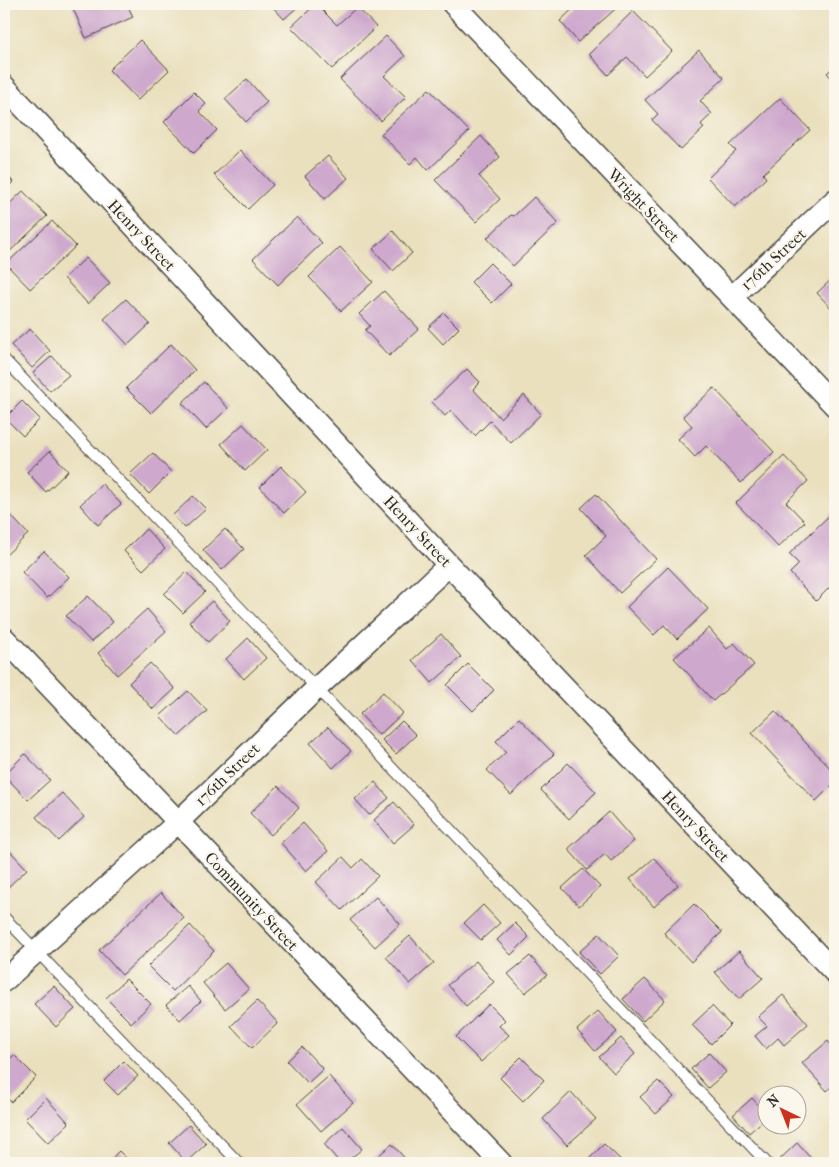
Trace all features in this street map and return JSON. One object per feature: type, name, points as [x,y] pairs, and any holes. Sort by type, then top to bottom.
[{"type":"street","name":"Wright Street","points":[[453,4],[835,406]]},
{"type":"street","name":"Henry Street","points":[[4,86],[449,565],[835,973]]},
{"type":"street","name":"176th Street","points":[[732,297],[835,200]]},
{"type":"street","name":"176th Street","points":[[4,981],[178,822],[317,688],[449,565]]},
{"type":"street","name":"Community Street","points":[[4,638],[501,1163]]},
{"type":"lane","points":[[4,359],[767,1163]]},
{"type":"lane","points":[[4,917],[239,1163]]},
{"type":"building","points":[[71,4],[127,4],[133,17],[86,38]]},
{"type":"building","points":[[270,4],[301,4],[284,19]]},
{"type":"building","points":[[316,4],[337,25],[357,7],[376,27],[332,69],[291,27]]},
{"type":"building","points":[[578,4],[621,4],[578,42],[560,21]]},
{"type":"building","points":[[633,11],[672,51],[645,76],[627,57],[608,75],[589,54]]},
{"type":"building","points":[[386,36],[405,56],[384,76],[406,97],[381,121],[340,79]]},
{"type":"building","points":[[140,40],[169,70],[138,100],[109,70]]},
{"type":"building","points":[[699,50],[724,78],[700,101],[712,114],[701,124],[704,128],[681,150],[652,120],[658,114],[645,100]]},
{"type":"building","points":[[835,66],[835,82],[827,73]]},
{"type":"building","points":[[247,79],[267,102],[246,122],[225,99]]},
{"type":"building","points":[[429,89],[469,131],[428,170],[417,157],[410,164],[381,134]]},
{"type":"building","points":[[194,92],[206,104],[199,111],[217,130],[194,153],[164,122]]},
{"type":"building","points":[[780,98],[810,130],[763,174],[766,178],[735,207],[708,178],[736,151],[730,145]]},
{"type":"building","points":[[481,136],[500,157],[479,176],[500,199],[476,222],[435,180]]},
{"type":"building","points":[[240,150],[273,185],[248,209],[214,175]]},
{"type":"building","points":[[328,156],[348,178],[325,199],[305,176]]},
{"type":"building","points":[[4,171],[13,182],[4,191]]},
{"type":"building","points":[[23,191],[47,216],[4,257],[4,209]]},
{"type":"building","points":[[534,197],[558,223],[513,266],[487,238],[511,215],[514,216]]},
{"type":"building","points":[[297,217],[322,243],[278,285],[253,259]]},
{"type":"building","points":[[52,221],[76,246],[30,289],[6,264]]},
{"type":"building","points":[[393,231],[412,253],[393,271],[373,249]]},
{"type":"building","points":[[340,247],[373,282],[341,311],[309,277]]},
{"type":"building","points":[[86,258],[110,283],[88,304],[64,278]]},
{"type":"building","points":[[490,263],[511,284],[492,303],[471,282]]},
{"type":"building","points":[[835,276],[835,312],[817,293]]},
{"type":"building","points":[[384,291],[419,329],[389,356],[365,330],[370,326],[359,314]]},
{"type":"building","points":[[126,299],[150,324],[128,345],[104,319]]},
{"type":"building","points":[[444,313],[459,328],[443,344],[428,328]]},
{"type":"building","points":[[30,329],[50,351],[32,368],[11,345]]},
{"type":"building","points":[[171,344],[195,370],[151,413],[126,388]]},
{"type":"building","points":[[52,356],[69,375],[50,391],[33,373]]},
{"type":"building","points":[[467,369],[480,382],[473,389],[500,418],[524,395],[541,414],[511,443],[490,421],[475,436],[451,410],[445,416],[432,402]]},
{"type":"building","points":[[204,382],[228,408],[206,429],[182,403]]},
{"type":"building","points":[[714,388],[774,452],[741,483],[706,446],[695,457],[678,439],[692,426],[683,416]]},
{"type":"building","points":[[22,401],[40,419],[23,436],[5,418]]},
{"type":"building","points":[[243,424],[267,450],[245,471],[221,444]]},
{"type":"building","points":[[50,451],[68,471],[46,492],[27,472]]},
{"type":"building","points":[[153,453],[171,472],[149,494],[130,474]]},
{"type":"building","points":[[784,456],[808,481],[786,502],[805,522],[778,547],[736,503]]},
{"type":"building","points":[[281,466],[306,492],[284,513],[260,487]]},
{"type":"building","points":[[102,484],[121,504],[98,525],[80,505]]},
{"type":"building","points":[[596,494],[656,559],[620,593],[586,555],[606,536],[581,508]]},
{"type":"building","points":[[193,496],[206,509],[185,528],[173,515]]},
{"type":"building","points":[[4,508],[28,534],[6,555],[4,552]]},
{"type":"building","points":[[835,510],[835,582],[816,601],[790,573],[799,564],[789,554]]},
{"type":"building","points":[[146,529],[165,549],[143,570],[124,551]]},
{"type":"building","points":[[225,529],[244,549],[222,570],[203,550]]},
{"type":"building","points":[[44,551],[69,577],[47,598],[22,572]]},
{"type":"building","points":[[668,567],[708,609],[677,639],[664,625],[654,635],[627,607]]},
{"type":"building","points":[[187,572],[205,592],[183,613],[164,594]]},
{"type":"building","points":[[88,596],[113,622],[91,642],[66,616]]},
{"type":"building","points":[[212,601],[230,621],[208,642],[189,622]]},
{"type":"building","points":[[147,609],[166,631],[117,675],[98,653]]},
{"type":"building","points":[[709,628],[727,649],[734,643],[754,665],[713,701],[674,658]]},
{"type":"building","points":[[441,634],[461,657],[432,683],[412,660]]},
{"type":"building","points":[[248,638],[266,658],[244,679],[226,659]]},
{"type":"building","points":[[150,663],[175,689],[153,709],[129,683]]},
{"type":"building","points":[[468,664],[494,690],[473,711],[447,685]]},
{"type":"building","points":[[188,691],[207,711],[179,736],[160,716]]},
{"type":"building","points":[[383,692],[403,713],[379,735],[360,714]]},
{"type":"building","points":[[775,711],[835,773],[835,782],[816,801],[752,733]]},
{"type":"building","points":[[519,718],[554,754],[511,795],[487,770],[506,752],[496,741]]},
{"type":"building","points":[[402,721],[416,735],[396,754],[382,740]]},
{"type":"building","points":[[328,727],[351,751],[333,768],[310,743]]},
{"type":"building","points":[[25,754],[50,780],[28,800],[4,775]]},
{"type":"building","points":[[568,763],[596,792],[569,819],[541,790]]},
{"type":"building","points":[[375,782],[389,798],[369,815],[355,799]]},
{"type":"building","points":[[278,786],[299,808],[271,835],[250,813]]},
{"type":"building","points":[[62,793],[84,817],[59,841],[36,817]]},
{"type":"building","points":[[394,802],[414,825],[393,843],[374,820]]},
{"type":"building","points":[[609,812],[634,841],[611,861],[605,854],[587,870],[568,849]]},
{"type":"building","points":[[303,823],[328,851],[306,871],[281,843]]},
{"type":"building","points":[[8,849],[27,869],[5,890],[4,853]]},
{"type":"building","points":[[343,857],[353,868],[362,859],[378,876],[342,910],[316,882]]},
{"type":"building","points":[[654,858],[678,885],[654,907],[630,879]]},
{"type":"building","points":[[583,869],[600,887],[579,906],[562,888]]},
{"type":"building","points":[[161,893],[184,918],[122,975],[99,950]]},
{"type":"building","points":[[376,897],[400,924],[375,947],[350,920]]},
{"type":"building","points":[[694,904],[722,932],[691,962],[664,933]]},
{"type":"building","points":[[483,905],[500,923],[481,940],[464,923]]},
{"type":"building","points":[[515,923],[529,937],[511,955],[497,940]]},
{"type":"building","points":[[190,925],[214,951],[173,991],[148,966]]},
{"type":"building","points":[[599,934],[619,956],[600,974],[579,952]]},
{"type":"building","points":[[410,936],[434,963],[410,984],[386,957]]},
{"type":"building","points":[[739,951],[763,978],[739,999],[715,972]]},
{"type":"building","points":[[530,956],[547,975],[525,993],[508,974]]},
{"type":"building","points":[[476,961],[494,982],[466,1006],[448,985]]},
{"type":"building","points":[[226,963],[249,989],[225,1009],[203,983]]},
{"type":"building","points":[[126,979],[151,1004],[131,1023],[106,998]]},
{"type":"building","points":[[645,979],[665,1000],[643,1021],[623,999]]},
{"type":"building","points":[[54,986],[75,1009],[56,1027],[34,1004]]},
{"type":"building","points":[[188,986],[201,1001],[180,1020],[166,1005]]},
{"type":"building","points":[[783,995],[808,1024],[784,1045],[778,1038],[766,1049],[755,1036],[767,1026],[758,1017]]},
{"type":"building","points":[[257,1001],[278,1023],[252,1048],[231,1026]]},
{"type":"building","points":[[489,1004],[505,1020],[499,1026],[509,1035],[481,1062],[456,1037]]},
{"type":"building","points":[[712,1006],[730,1025],[711,1044],[692,1025]]},
{"type":"building","points":[[598,1011],[617,1032],[595,1051],[577,1030]]},
{"type":"building","points":[[621,1038],[635,1054],[614,1073],[599,1057]]},
{"type":"building","points":[[828,1041],[835,1050],[835,1083],[827,1091],[802,1063]]},
{"type":"building","points":[[302,1047],[323,1069],[308,1083],[287,1061]]},
{"type":"building","points":[[709,1053],[726,1072],[708,1088],[691,1069]]},
{"type":"building","points":[[14,1055],[36,1077],[11,1102],[4,1095],[4,1065]]},
{"type":"building","points":[[521,1057],[544,1080],[523,1101],[500,1078]]},
{"type":"building","points":[[124,1061],[138,1076],[118,1095],[104,1081]]},
{"type":"building","points":[[329,1076],[353,1103],[321,1131],[297,1104]]},
{"type":"building","points":[[658,1081],[674,1097],[656,1114],[640,1097]]},
{"type":"building","points":[[571,1092],[596,1119],[567,1145],[543,1119]]},
{"type":"building","points":[[46,1098],[69,1123],[48,1143],[25,1119]]},
{"type":"building","points":[[752,1098],[756,1103],[756,1127],[749,1133],[733,1115]]},
{"type":"building","points":[[189,1125],[206,1144],[186,1162],[169,1143]]},
{"type":"building","points":[[343,1127],[362,1149],[345,1163],[340,1163],[324,1144]]},
{"type":"building","points":[[797,1143],[814,1162],[780,1163],[778,1161]]},
{"type":"building","points":[[392,1144],[409,1163],[370,1163]]},
{"type":"building","points":[[604,1144],[624,1163],[585,1163]]},
{"type":"building","points":[[119,1151],[131,1163],[107,1163]]}]
